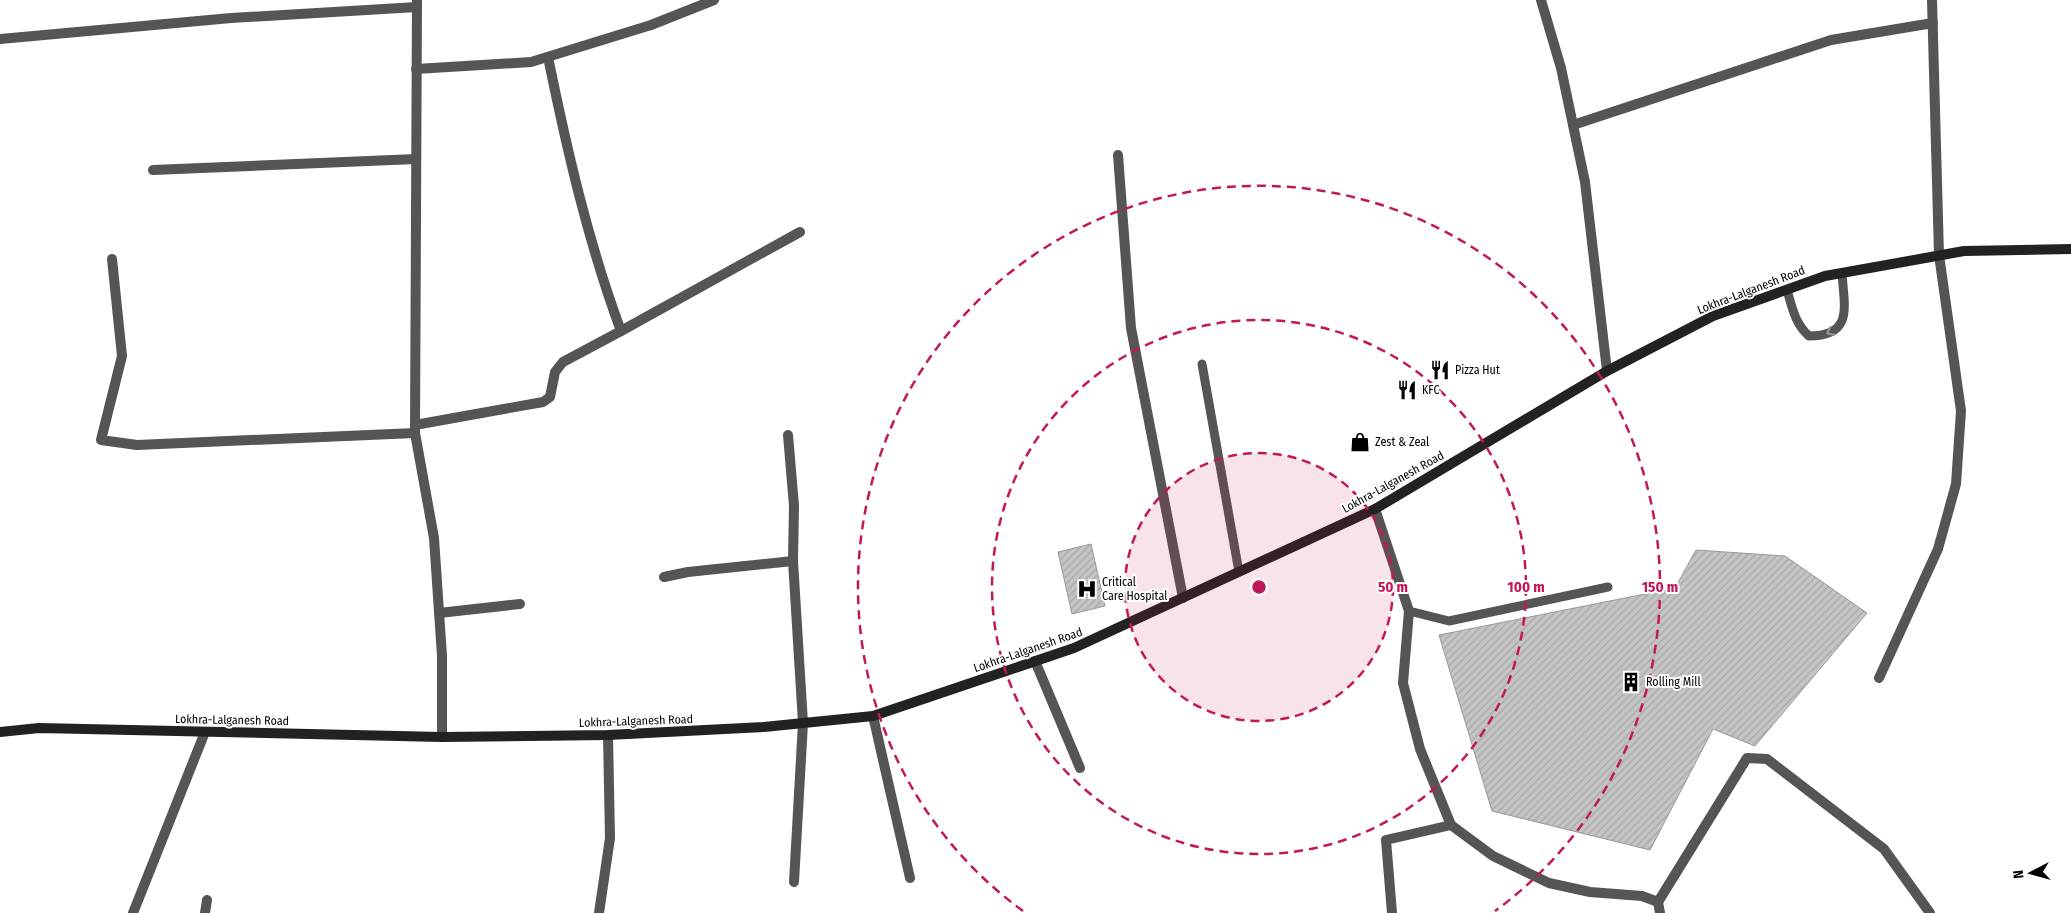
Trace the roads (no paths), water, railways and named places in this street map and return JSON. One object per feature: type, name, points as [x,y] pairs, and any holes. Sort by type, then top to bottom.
[{"type":"main road","name":"Lokhra-Lalganesh Road","points":[[0,732],[38,728],[442,737],[608,735],[764,727],[872,716],[1074,648],[1375,509],[1607,371],[1713,316],[1825,276],[1964,250],[2071,249]]},
{"type":"street","points":[[416,69],[531,62],[650,25],[714,0]]},
{"type":"street","points":[[1541,0],[1561,68],[1585,182],[1607,371]]},
{"type":"street","points":[[1879,678],[1938,549],[1956,484],[1961,411],[1939,255],[1932,0]]},
{"type":"street","points":[[0,39],[417,3],[415,429],[434,538],[442,656],[442,737]]},
{"type":"street","points":[[1573,124],[1831,40],[1933,23]]},
{"type":"street","points":[[548,57],[562,128],[585,223],[621,331]]},
{"type":"street","points":[[1118,155],[1131,328],[1183,598]]},
{"type":"street","points":[[153,170],[416,159]]},
{"type":"street","points":[[112,259],[122,356],[102,440],[137,445],[415,429],[543,402],[550,397],[555,372],[563,362],[800,232]]},
{"type":"street","points":[[788,435],[794,506],[793,561],[803,723],[794,882]]},
{"type":"street","points":[[1375,509],[1410,611],[1403,683],[1420,749],[1451,825],[1493,856],[1549,882],[1590,892],[1642,896],[1658,902]]},
{"type":"street","points":[[664,577],[688,572],[793,561]]},
{"type":"street","points":[[439,613],[520,604]]},
{"type":"street","points":[[1035,661],[1080,768]]},
{"type":"street","points":[[872,716],[910,878]]},
{"type":"street","points":[[133,913],[205,732]]},
{"type":"street","points":[[599,913],[610,838],[608,735]]},
{"type":"street","points":[[1660,913],[1658,902],[1747,758],[1767,759],[1884,849],[1930,913]]},
{"type":"street","points":[[1392,913],[1386,840],[1451,825]]},
{"type":"street","points":[[205,913],[207,900]]},
{"type":"lane","points":[[1787,290],[1801,330],[1809,336],[1822,336],[1837,329],[1843,321],[1842,273]]},
{"type":"lane","points":[[1202,364],[1239,572]]},
{"type":"lane","points":[[1410,611],[1449,621],[1608,587]]},
{"type":"place","name":"Pizza Hut","points":[[1440,370]]},
{"type":"place","name":"KFC","points":[[1407,390]]},
{"type":"place","name":"Zest & Zeal","points":[[1360,442]]},
{"type":"place","name":"Critical Care Hospital","points":[[1087,589]]},
{"type":"place","name":"Rolling Mill","points":[[1631,682]]}]
